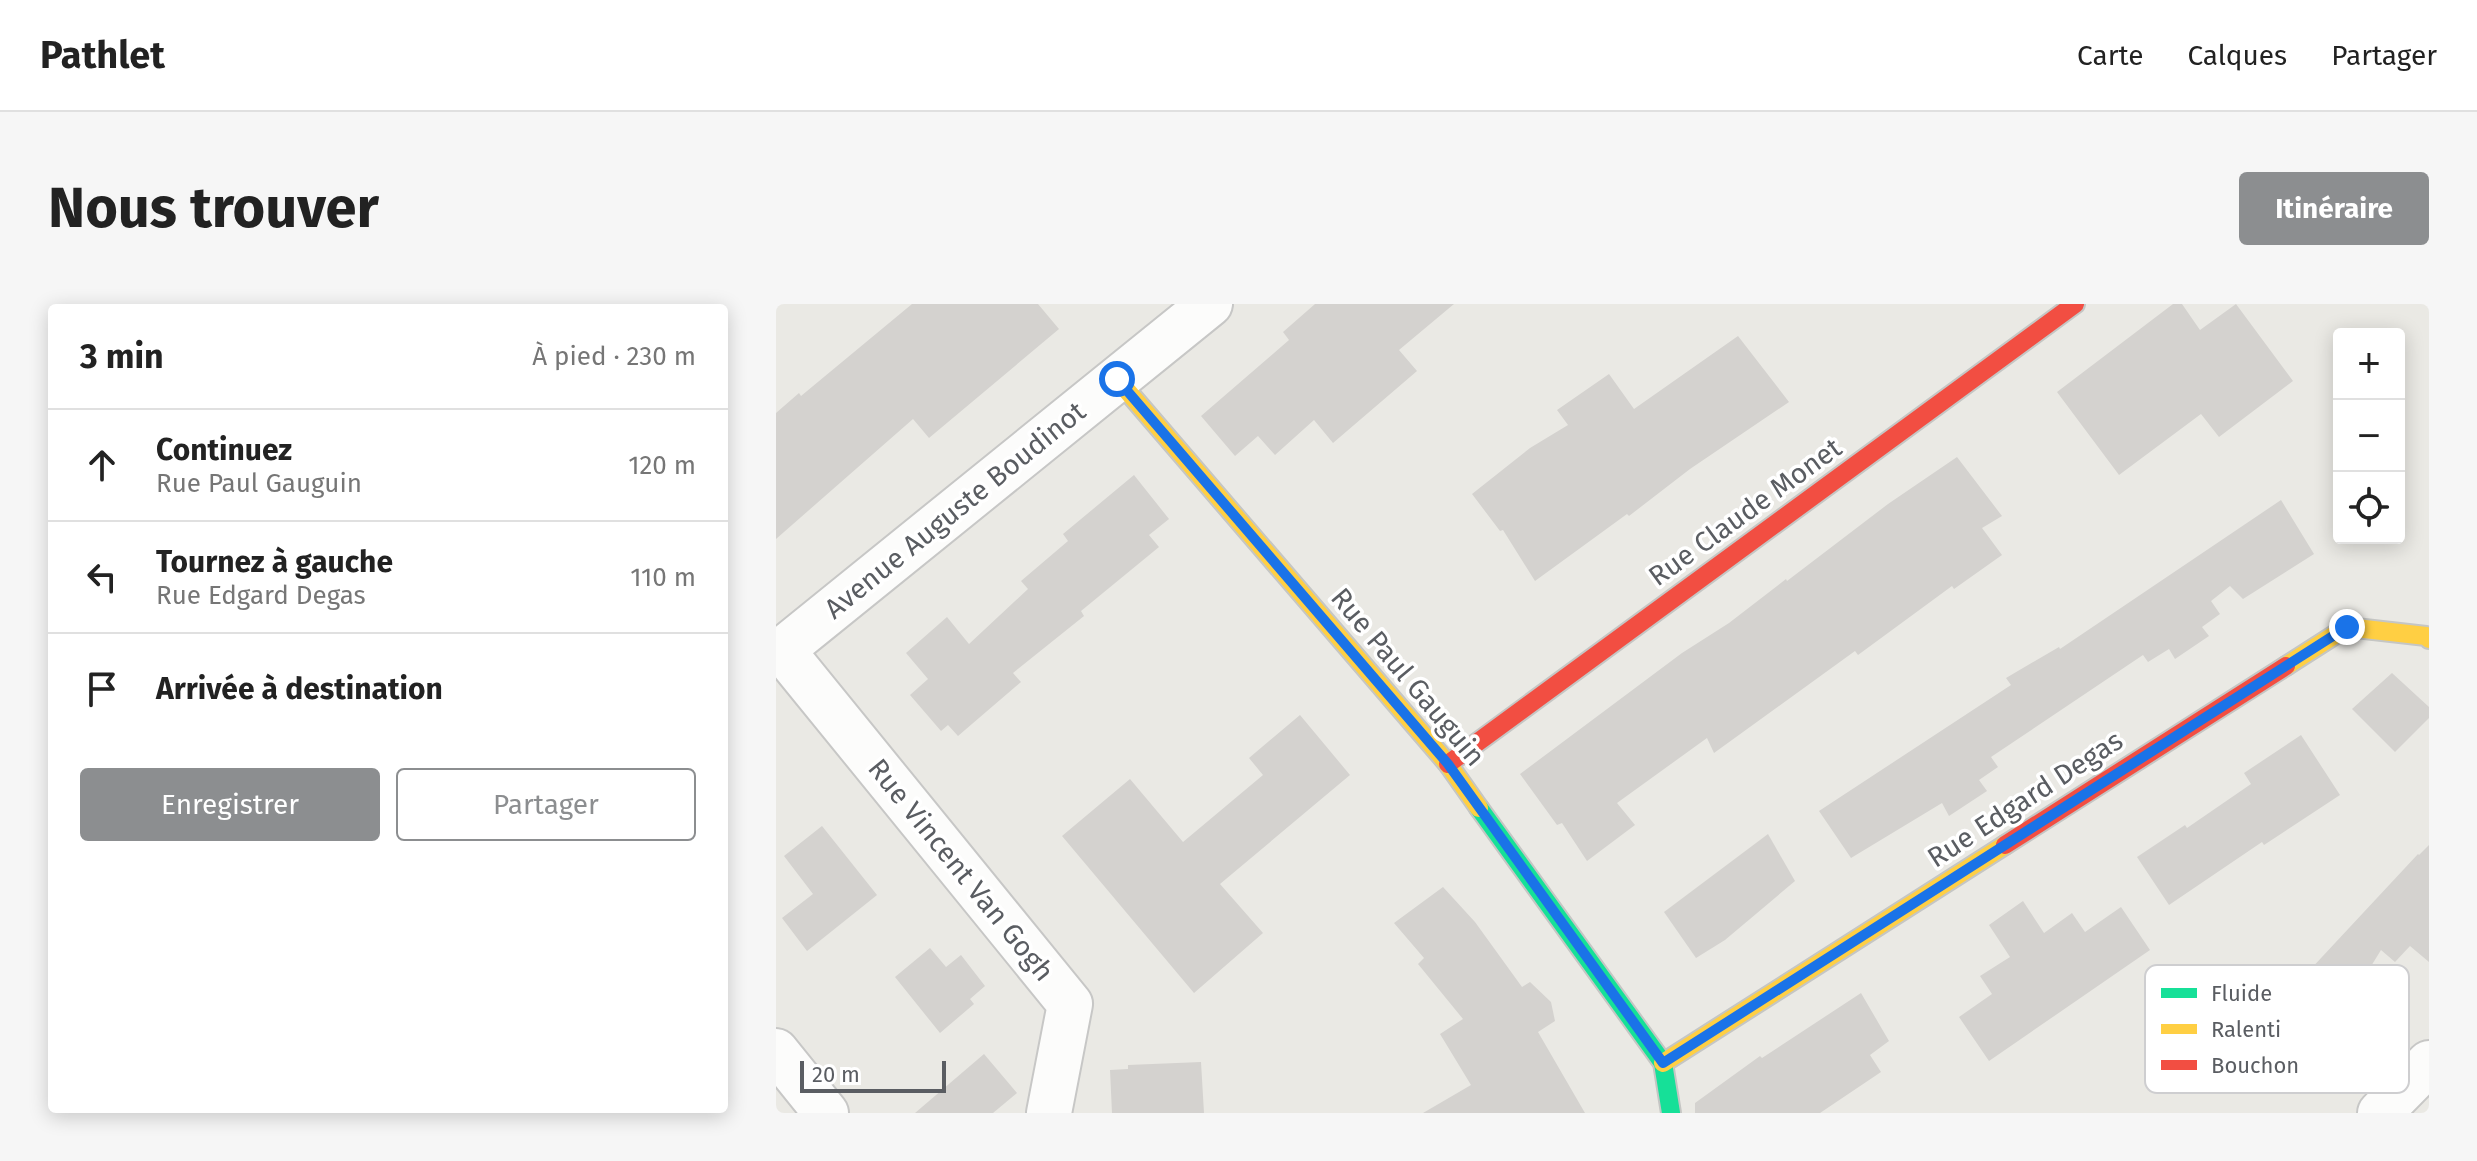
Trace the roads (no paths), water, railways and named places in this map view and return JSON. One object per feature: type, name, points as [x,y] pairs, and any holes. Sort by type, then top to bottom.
[{"type":"street","name":"Avenue Auguste Boudinot","points":[[779,652],[1210,304]]},
{"type":"street","name":"Rue Claude Monet","points":[[1448,764],[2075,304]]},
{"type":"street","name":"Rue Paul Gauguin","points":[[1117,379],[1448,764],[1663,1063],[1671,1113]]},
{"type":"street","name":"Rue Edgard Degas","points":[[1663,1063],[2347,627],[2426,636],[2429,639]]},
{"type":"street","name":"Rue Vincent Van Gogh","points":[[779,652],[1070,1004],[1049,1113]]},
{"type":"street","points":[[776,1051],[826,1113]]},
{"type":"street","points":[[2409,1083],[2429,1063]]},
{"type":"street","points":[[2380,1113],[2400,1093]]}]
